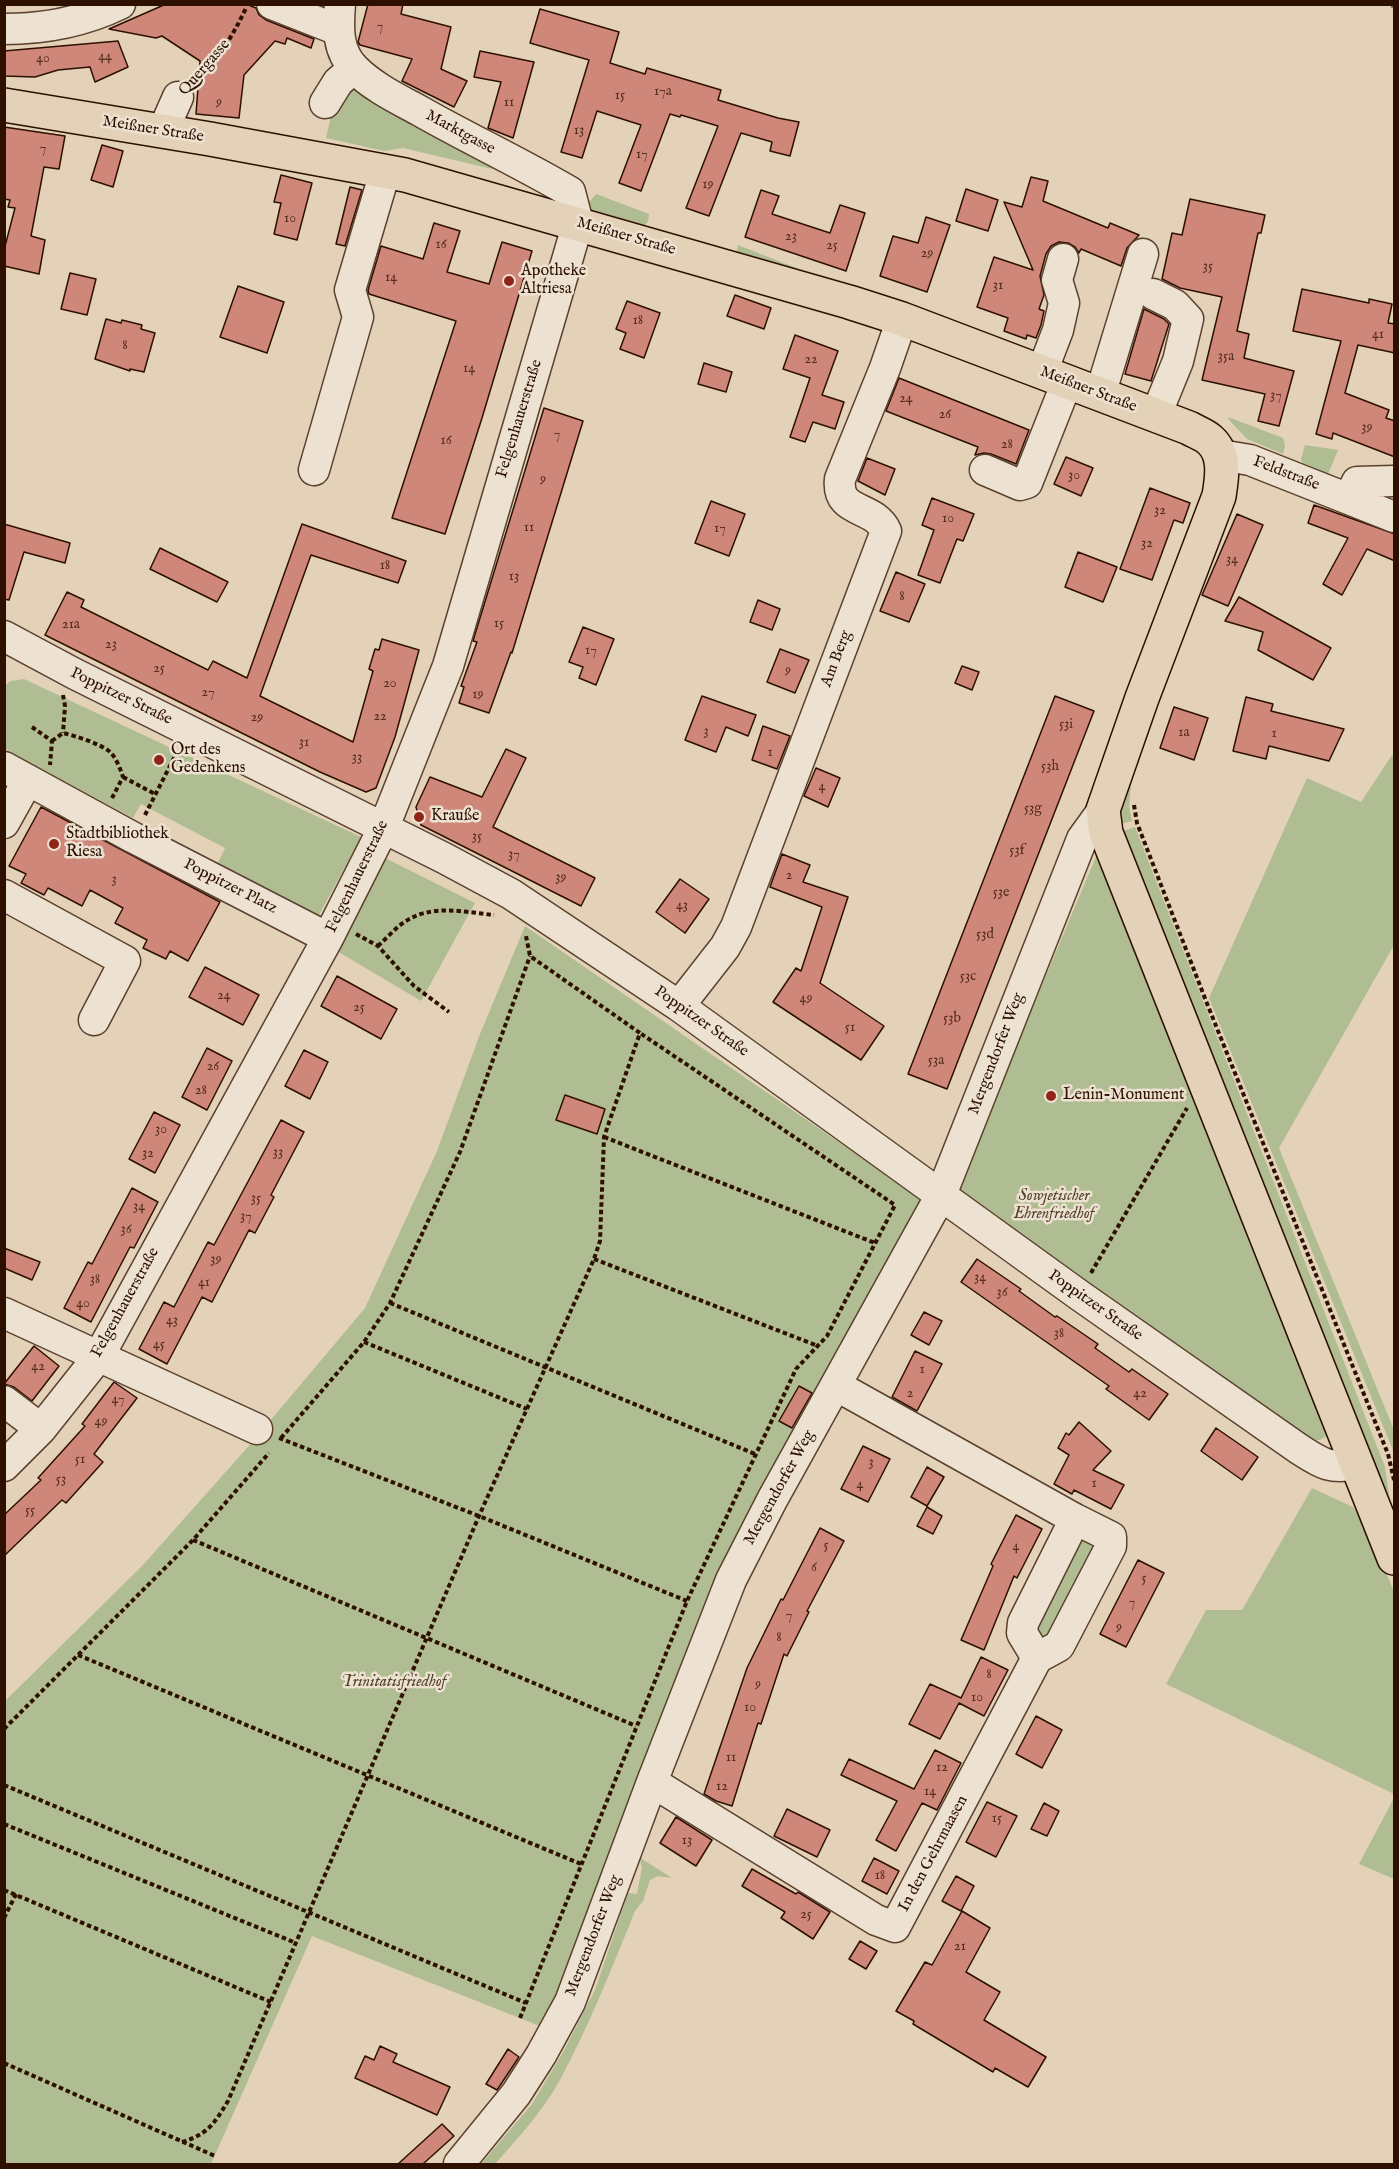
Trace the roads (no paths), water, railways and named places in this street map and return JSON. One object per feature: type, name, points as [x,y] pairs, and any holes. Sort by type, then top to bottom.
[{"type":"main road","name":"Meißner Straße","points":[[4,105],[163,131],[405,176],[578,223],[849,302],[902,320],[1189,428],[1211,441],[1220,455]]},
{"type":"main road","points":[[1220,455],[1222,476],[1219,496],[1142,698],[1103,810],[1106,833],[1395,1558]]},
{"type":"street","points":[[4,29],[54,26],[82,20],[120,4]]},
{"type":"street","points":[[272,4],[339,25]]},
{"type":"street","name":"Marktgasse","points":[[339,25],[354,68],[384,91],[570,192],[578,223]]},
{"type":"street","points":[[325,103],[338,82],[354,68]]},
{"type":"street","name":"Quergasse","points":[[163,131],[178,97]]},
{"type":"street","points":[[314,470],[358,317],[350,290],[385,172]]},
{"type":"street","name":"Felgenhauerstraße","points":[[8,1456],[41,1429],[99,1356],[333,929],[384,827],[448,666],[578,223]]},
{"type":"street","points":[[1100,394],[1143,254]]},
{"type":"street","points":[[985,470],[1020,485],[1027,483],[1054,377],[1064,303],[1057,280],[1063,259]]},
{"type":"street","points":[[1153,294],[1175,305],[1188,319],[1178,361],[1156,415]]},
{"type":"street","name":"Am Berg","points":[[679,1006],[725,947],[736,927],[886,531],[881,521],[847,504],[839,487],[840,479],[902,320]]},
{"type":"street","name":"Feldstraße","points":[[1220,455],[1250,460],[1395,517]]},
{"type":"street","points":[[1349,498],[1357,482],[1395,481]]},
{"type":"street","name":"Poppitzer Straße","points":[[6,642],[384,827],[504,904],[679,1006],[1079,1295],[1322,1464],[1339,1468],[1357,1464]]},
{"type":"street","points":[[4,823],[24,778]]},
{"type":"street","name":"Poppitzer Platz","points":[[24,778],[134,838],[333,929]]},
{"type":"street","name":"Mergendorfer Weg","points":[[459,2164],[516,2094],[541,2055],[570,2002],[652,1782],[731,1580],[772,1500],[941,1195],[1082,839],[1103,810]]},
{"type":"street","points":[[4,895],[125,961],[94,1020]]},
{"type":"street","points":[[4,1313],[269,1434]]},
{"type":"street","name":"In den Gehrmaasen","points":[[652,1782],[876,1920],[895,1927],[1037,1658],[1059,1646],[1111,1545],[1111,1537],[837,1386]]},
{"type":"street","points":[[4,1401],[41,1429]]},
{"type":"street","points":[[1037,1658],[1022,1633],[1023,1623],[1075,1519]]},
{"type":"place","name":"Apotheke Altriesa","points":[[509,281]]},
{"type":"place","name":"Ort des Gedenkens","points":[[159,760]]},
{"type":"place","name":"Krauße","points":[[419,817]]},
{"type":"place","name":"Stadtbibliothek Riesa","points":[[54,844]]},
{"type":"place","name":"Lenin-Monument","points":[[1051,1096]]},
{"type":"park label","name":"Sowjetischer Ehrenfriedhof","points":[[1054,1206]]},
{"type":"park label","name":"Trinitatisfriedhof","points":[[394,1683]]}]
